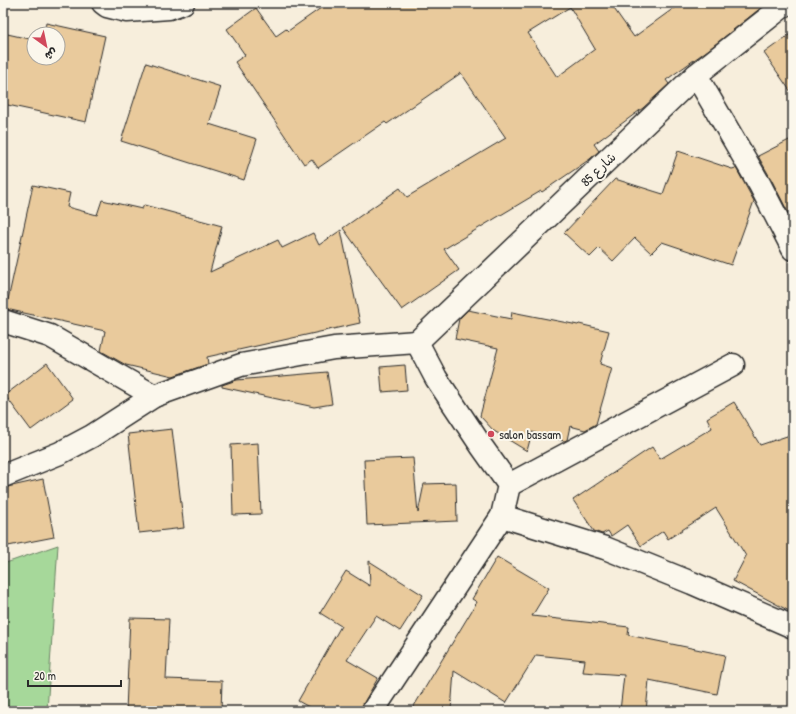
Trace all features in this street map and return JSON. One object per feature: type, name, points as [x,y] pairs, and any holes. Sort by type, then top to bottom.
[{"type":"street","points":[[103,3],[107,6],[127,11],[169,8],[183,3]]},
{"type":"street","name":"شارع 85","points":[[417,342],[696,75],[787,3]]},
{"type":"street","points":[[696,75],[760,185],[793,249]]},
{"type":"street","points":[[3,321],[50,336],[154,396]]},
{"type":"street","points":[[3,476],[92,436],[154,396],[240,365],[334,348],[417,342],[436,378],[509,485],[502,516],[373,711]]},
{"type":"street","points":[[509,485],[733,365]]},
{"type":"street","points":[[502,516],[605,548],[692,583],[793,627]]},
{"type":"green space","points":[[58,545],[47,711],[3,711],[3,564]]},
{"type":"building","points":[[328,3],[610,3],[634,37],[681,3],[767,3],[708,50],[666,80],[669,84],[643,108],[594,144],[599,151],[590,159],[542,192],[541,191],[444,249],[459,270],[402,310],[343,228],[400,188],[407,197],[506,138],[461,73],[387,124],[385,122],[318,168],[312,159],[304,164],[235,62],[245,55],[227,29],[256,8],[276,36],[286,29],[288,31]],"holes":[[[570,7],[595,49],[557,77],[528,33]]]},
{"type":"building","points":[[46,23],[60,26],[45,26]]},
{"type":"building","points":[[66,27],[105,36],[86,122],[3,104],[3,33],[26,38],[26,66],[66,66]]},
{"type":"building","points":[[793,32],[793,95],[764,53]]},
{"type":"building","points":[[146,63],[221,87],[209,124],[257,139],[244,180],[121,141]]},
{"type":"building","points":[[793,138],[793,222],[758,156]]},
{"type":"building","points":[[678,151],[732,169],[736,168],[754,201],[731,265],[662,242],[651,253],[635,238],[613,261],[599,248],[590,257],[564,233],[615,179],[663,194]]},
{"type":"building","points":[[33,185],[70,193],[67,207],[97,215],[102,200],[142,209],[144,205],[222,226],[210,272],[278,240],[282,248],[313,233],[319,245],[341,230],[360,323],[207,357],[208,364],[173,376],[126,365],[101,351],[105,331],[6,309]]},
{"type":"building","points":[[468,310],[511,319],[512,312],[609,331],[600,364],[612,368],[596,424],[585,430],[570,426],[567,440],[564,441],[532,432],[527,451],[494,431],[480,416],[498,348],[455,339],[459,319]]},
{"type":"building","points":[[47,363],[73,399],[31,430],[5,395]]},
{"type":"building","points":[[405,365],[407,390],[382,392],[380,367]]},
{"type":"building","points":[[327,372],[332,404],[314,407],[222,387],[222,385],[237,380]]},
{"type":"building","points":[[734,402],[760,445],[793,434],[793,613],[733,581],[746,556],[716,508],[668,539],[663,531],[641,546],[627,525],[611,536],[608,531],[602,534],[594,531],[573,500],[652,447],[660,459],[712,428],[707,418]]},
{"type":"building","points":[[172,429],[184,528],[139,533],[128,434]]},
{"type":"building","points":[[258,443],[261,514],[233,515],[231,445]]},
{"type":"building","points":[[413,458],[418,513],[424,484],[456,483],[457,521],[367,525],[364,460]]},
{"type":"building","points":[[43,479],[54,537],[3,547],[3,488]]},
{"type":"building","points":[[497,557],[549,588],[532,616],[629,627],[628,635],[725,655],[717,694],[649,680],[646,711],[620,711],[624,675],[583,672],[585,660],[536,655],[506,703],[454,671],[451,711],[411,711],[477,602],[472,599]]},
{"type":"building","points":[[369,561],[423,595],[400,631],[376,616],[347,660],[378,678],[359,711],[316,711],[298,701],[341,626],[320,613],[346,571],[370,586]]},
{"type":"building","points":[[130,618],[169,619],[166,679],[222,681],[221,711],[126,711]]},
{"type":"place","name":"salon bassam","points":[[491,434]]}]
